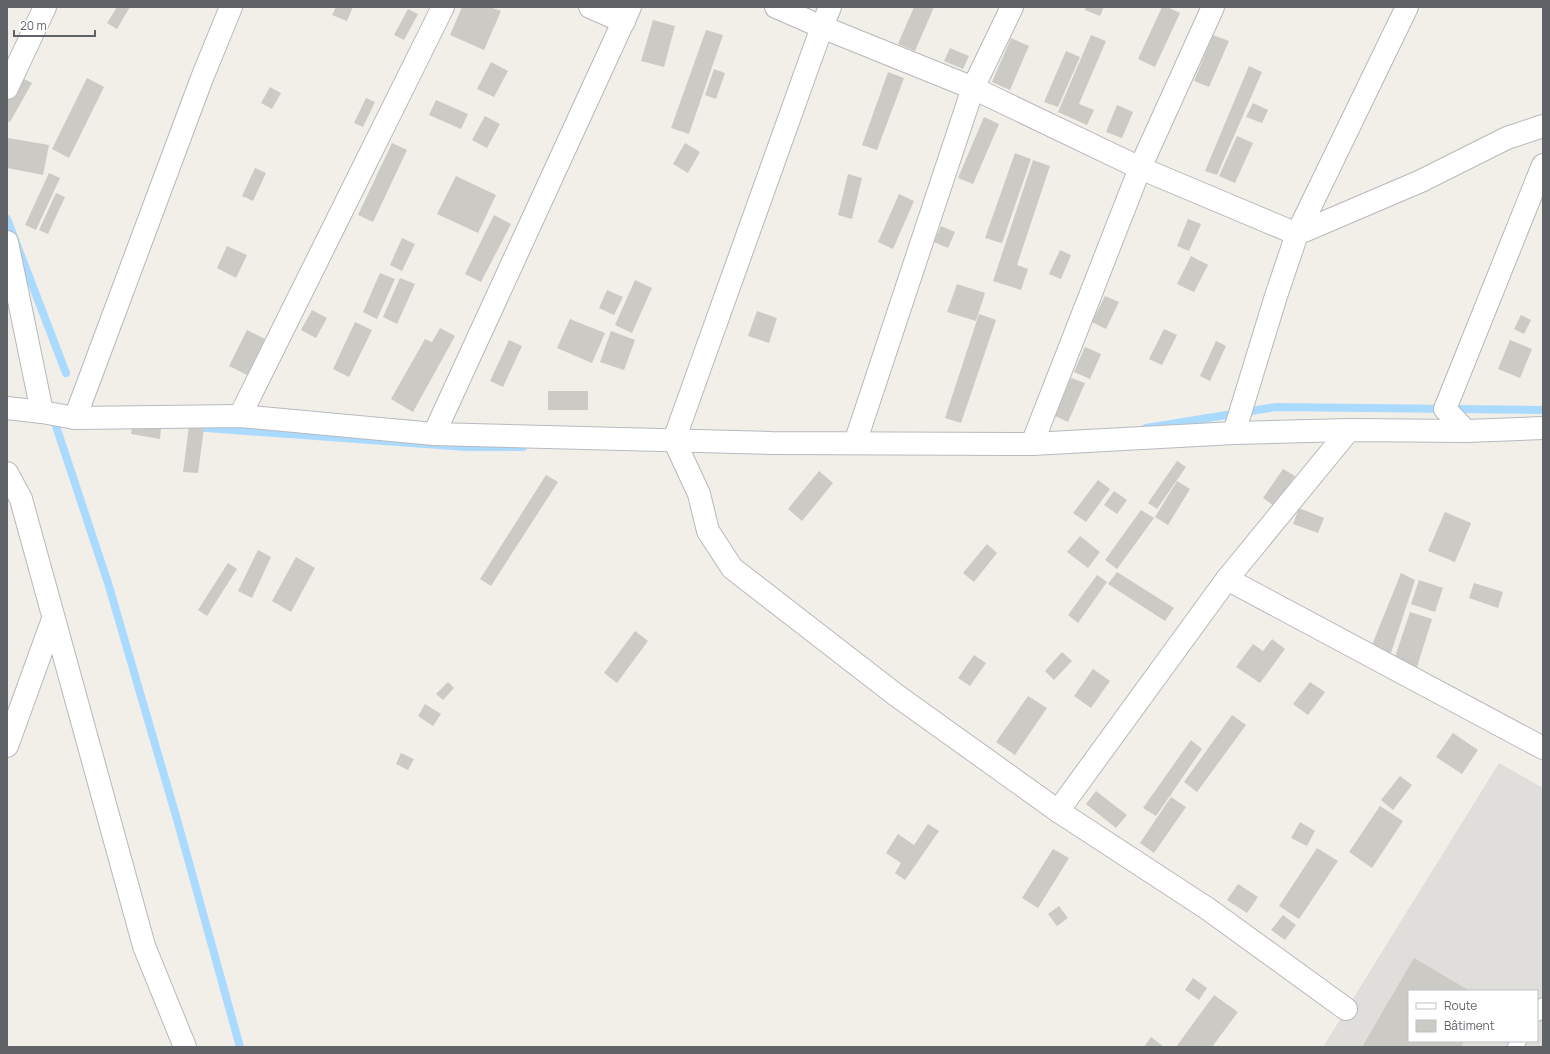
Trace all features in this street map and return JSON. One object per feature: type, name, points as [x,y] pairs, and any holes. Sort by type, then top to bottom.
[{"type":"street","points":[[7,88],[45,7]]},
{"type":"street","points":[[75,418],[202,78],[231,7]]},
{"type":"street","points":[[240,416],[443,7]]},
{"type":"street","points":[[434,434],[627,14],[590,7]]},
{"type":"street","points":[[776,7],[973,88],[1140,168],[1297,234],[1421,181],[1507,138],[1543,126]]},
{"type":"street","points":[[830,7],[674,440],[699,494],[708,531],[732,568],[896,695],[1058,811],[1208,909],[1346,1008]]},
{"type":"street","points":[[855,443],[973,88],[1012,7]]},
{"type":"street","points":[[1032,444],[1140,168],[1213,7]]},
{"type":"street","points":[[1234,433],[1276,296],[1297,234],[1407,7]]},
{"type":"street","points":[[1466,431],[1445,408],[1543,165]]},
{"type":"street","points":[[7,242],[42,412]]},
{"type":"street","points":[[7,408],[75,418],[240,416],[434,434],[771,444],[1032,444],[1234,433],[1349,430],[1466,431],[1543,428]]},
{"type":"street","points":[[1058,811],[1228,578],[1349,430]]},
{"type":"street","points":[[7,473],[14,502],[54,619],[144,946],[185,1047]]},
{"type":"street","points":[[1228,578],[1543,748]]},
{"type":"street","points":[[7,746],[54,619]]},
{"type":"shaded area","points":[[1499,763],[1543,788],[1543,1047],[1323,1047]]},
{"type":"building","points":[[117,7],[130,7],[117,29],[107,23]]},
{"type":"building","points":[[336,7],[353,7],[347,21],[332,15]]},
{"type":"building","points":[[462,7],[490,7],[501,11],[484,50],[450,35]]},
{"type":"building","points":[[914,7],[934,7],[915,51],[898,44]]},
{"type":"building","points":[[1086,7],[1104,7],[1100,16],[1085,10]]},
{"type":"building","points":[[1162,7],[1167,7],[1180,13],[1155,67],[1138,59]]},
{"type":"building","points":[[408,9],[418,14],[404,40],[394,35]]},
{"type":"building","points":[[653,20],[675,26],[664,67],[641,61]]},
{"type":"building","points":[[706,30],[723,35],[689,134],[671,128]]},
{"type":"building","points":[[1091,35],[1106,41],[1079,104],[1094,110],[1087,125],[1058,112]]},
{"type":"building","points":[[1213,35],[1229,41],[1209,87],[1194,81]]},
{"type":"building","points":[[1011,38],[1029,46],[1010,90],[992,82]]},
{"type":"building","points":[[950,48],[969,56],[963,69],[944,61]]},
{"type":"building","points":[[1066,51],[1080,57],[1058,107],[1044,102]]},
{"type":"building","points":[[491,62],[508,71],[494,97],[477,89]]},
{"type":"building","points":[[1249,66],[1262,72],[1217,175],[1205,171]]},
{"type":"building","points":[[714,69],[725,73],[716,99],[705,95]]},
{"type":"building","points":[[888,72],[904,78],[877,150],[862,145]]},
{"type":"building","points":[[20,77],[32,83],[10,122],[7,121],[7,100]]},
{"type":"building","points":[[87,78],[104,87],[69,158],[52,149]]},
{"type":"building","points":[[270,87],[281,93],[272,109],[261,103]]},
{"type":"building","points":[[366,98],[375,102],[363,127],[354,123]]},
{"type":"building","points":[[436,100],[468,114],[461,129],[429,115]]},
{"type":"building","points":[[1253,103],[1268,110],[1262,123],[1246,117]]},
{"type":"building","points":[[1117,105],[1133,112],[1122,138],[1106,132]]},
{"type":"building","points":[[485,116],[500,124],[487,148],[472,140]]},
{"type":"building","points":[[984,117],[999,124],[973,184],[958,178]]},
{"type":"building","points":[[1237,136],[1253,143],[1235,183],[1219,176]]},
{"type":"building","points":[[8,138],[49,145],[43,175],[7,168]]},
{"type":"building","points":[[392,143],[407,150],[373,222],[358,215]]},
{"type":"building","points":[[685,143],[700,152],[688,173],[673,164]]},
{"type":"building","points":[[1015,153],[1031,159],[1002,243],[985,238]]},
{"type":"building","points":[[1033,160],[1050,166],[1017,265],[1028,269],[1021,290],[993,281]]},
{"type":"building","points":[[255,168],[266,173],[253,201],[242,196]]},
{"type":"building","points":[[49,173],[60,178],[36,230],[25,225]]},
{"type":"building","points":[[848,174],[862,178],[852,219],[838,215]]},
{"type":"building","points":[[456,176],[496,195],[478,233],[437,214]]},
{"type":"building","points":[[56,193],[65,197],[48,234],[39,230]]},
{"type":"building","points":[[899,194],[914,201],[893,249],[878,242]]},
{"type":"building","points":[[494,215],[511,224],[481,282],[465,274]]},
{"type":"building","points":[[1188,219],[1201,224],[1189,251],[1177,246]]},
{"type":"building","points":[[941,226],[955,232],[948,248],[934,242]]},
{"type":"building","points":[[402,238],[415,244],[402,271],[390,265]]},
{"type":"building","points":[[227,246],[247,255],[236,278],[217,268]]},
{"type":"building","points":[[1060,250],[1071,255],[1061,279],[1049,274]]},
{"type":"building","points":[[1191,256],[1208,265],[1194,292],[1177,284]]},
{"type":"building","points":[[380,273],[395,279],[377,319],[363,312]]},
{"type":"building","points":[[400,278],[415,284],[397,324],[383,317]]},
{"type":"building","points":[[635,280],[652,288],[632,333],[615,325]]},
{"type":"building","points":[[957,284],[985,293],[976,321],[947,312]]},
{"type":"building","points":[[607,290],[623,297],[614,315],[599,308]]},
{"type":"building","points":[[1105,296],[1119,302],[1106,329],[1092,322]]},
{"type":"building","points":[[312,310],[327,318],[316,338],[301,330]]},
{"type":"building","points":[[757,311],[777,318],[769,343],[748,336]]},
{"type":"building","points":[[979,314],[996,320],[961,423],[945,418]]},
{"type":"building","points":[[1521,315],[1531,320],[1524,334],[1514,329]]},
{"type":"building","points":[[570,319],[605,333],[592,363],[557,348]]},
{"type":"building","points":[[355,322],[372,330],[349,377],[333,369]]},
{"type":"building","points":[[440,328],[455,336],[413,412],[391,399],[425,339],[432,342]]},
{"type":"building","points":[[1164,329],[1177,335],[1162,365],[1149,359]]},
{"type":"building","points":[[247,330],[265,339],[247,375],[229,366]]},
{"type":"building","points":[[611,331],[635,340],[624,370],[600,362]]},
{"type":"building","points":[[509,340],[522,346],[503,387],[490,381]]},
{"type":"building","points":[[1510,340],[1532,349],[1520,378],[1498,369]]},
{"type":"building","points":[[1216,341],[1226,346],[1210,381],[1200,376]]},
{"type":"building","points":[[1085,347],[1101,354],[1090,379],[1074,372]]},
{"type":"building","points":[[1071,378],[1085,383],[1068,422],[1055,416]]},
{"type":"building","points":[[548,391],[588,391],[588,410],[548,410]]},
{"type":"building","points":[[133,423],[161,428],[160,439],[131,434]]},
{"type":"building","points":[[189,426],[204,428],[198,473],[183,472]]},
{"type":"building","points":[[1177,461],[1186,467],[1157,509],[1148,503]]},
{"type":"building","points":[[1283,469],[1295,476],[1274,506],[1263,498]]},
{"type":"building","points":[[819,471],[833,483],[802,521],[788,509]]},
{"type":"building","points":[[546,475],[558,482],[491,586],[480,579]]},
{"type":"building","points":[[1098,480],[1110,489],[1086,522],[1073,513]]},
{"type":"building","points":[[1177,481],[1190,489],[1168,525],[1155,517]]},
{"type":"building","points":[[1114,491],[1127,500],[1117,514],[1104,505]]},
{"type":"building","points":[[1299,508],[1324,518],[1318,533],[1293,524]]},
{"type":"building","points":[[1141,510],[1154,518],[1117,569],[1105,560]]},
{"type":"building","points":[[1445,512],[1471,523],[1455,562],[1428,551]]},
{"type":"building","points":[[1080,536],[1100,552],[1088,568],[1067,552]]},
{"type":"building","points":[[987,544],[997,553],[974,582],[963,573]]},
{"type":"building","points":[[258,550],[271,557],[252,598],[238,591]]},
{"type":"building","points":[[296,557],[315,568],[291,612],[272,601]]},
{"type":"building","points":[[228,563],[237,569],[207,616],[198,610]]},
{"type":"building","points":[[1117,572],[1174,608],[1165,621],[1108,584]]},
{"type":"building","points":[[1401,573],[1415,580],[1391,653],[1372,645]]},
{"type":"building","points":[[1097,575],[1107,582],[1078,623],[1068,615]]},
{"type":"building","points":[[1419,580],[1443,588],[1435,612],[1411,604]]},
{"type":"building","points":[[1474,583],[1503,592],[1498,608],[1469,598]]},
{"type":"building","points":[[1410,612],[1432,619],[1417,667],[1394,660]]},
{"type":"building","points":[[635,631],[648,641],[617,683],[604,673]]},
{"type":"building","points":[[1272,639],[1285,649],[1260,683],[1236,667],[1253,644],[1263,651]]},
{"type":"building","points":[[1062,652],[1072,661],[1054,680],[1045,671]]},
{"type":"building","points":[[974,655],[986,663],[970,686],[958,678]]},
{"type":"building","points":[[1093,669],[1110,681],[1091,708],[1074,696]]},
{"type":"building","points":[[448,682],[454,688],[443,700],[436,694]]},
{"type":"building","points":[[1310,682],[1325,692],[1308,715],[1293,704]]},
{"type":"building","points":[[1028,696],[1047,708],[1015,755],[996,742]]},
{"type":"building","points":[[425,704],[441,714],[433,726],[418,716]]},
{"type":"building","points":[[1232,715],[1246,725],[1197,792],[1184,782]]},
{"type":"building","points":[[1453,733],[1478,750],[1462,774],[1436,757]]},
{"type":"building","points":[[1191,740],[1202,749],[1156,816],[1143,808]]},
{"type":"building","points":[[401,753],[414,759],[408,770],[396,764]]},
{"type":"building","points":[[1400,776],[1412,785],[1393,810],[1381,800]]},
{"type":"building","points":[[1096,791],[1127,815],[1116,828],[1086,804]]},
{"type":"building","points":[[1171,797],[1186,807],[1154,853],[1140,843]]},
{"type":"building","points":[[1380,806],[1403,821],[1372,868],[1349,852]]},
{"type":"building","points":[[1300,822],[1315,831],[1307,846],[1291,838]]},
{"type":"building","points":[[928,824],[939,831],[905,880],[895,873],[901,863],[886,853],[898,834],[914,845]]},
{"type":"building","points":[[1317,848],[1338,861],[1299,919],[1279,906]]},
{"type":"building","points":[[1053,849],[1069,858],[1038,908],[1022,898]]},
{"type":"building","points":[[1238,884],[1258,897],[1247,913],[1227,900]]},
{"type":"building","points":[[1059,906],[1068,918],[1057,926],[1048,914]]},
{"type":"building","points":[[1283,915],[1296,925],[1285,940],[1271,930]]},
{"type":"building","points":[[1414,958],[1468,990],[1408,990],[1408,1042],[1464,1042],[1461,1047],[1362,1047]]},
{"type":"building","points":[[1193,978],[1207,988],[1199,1000],[1185,990]]},
{"type":"building","points":[[1214,995],[1238,1012],[1212,1047],[1176,1047]]},
{"type":"building","points":[[1151,1037],[1164,1047],[1144,1047]]},
{"type":"waterway","points":[[7,219],[66,373]]},
{"type":"waterway","points":[[1146,428],[1276,407],[1543,410]]},
{"type":"waterway","points":[[53,417],[108,583],[178,823],[240,1047]]},
{"type":"waterway","points":[[193,427],[466,447],[523,447]]}]
